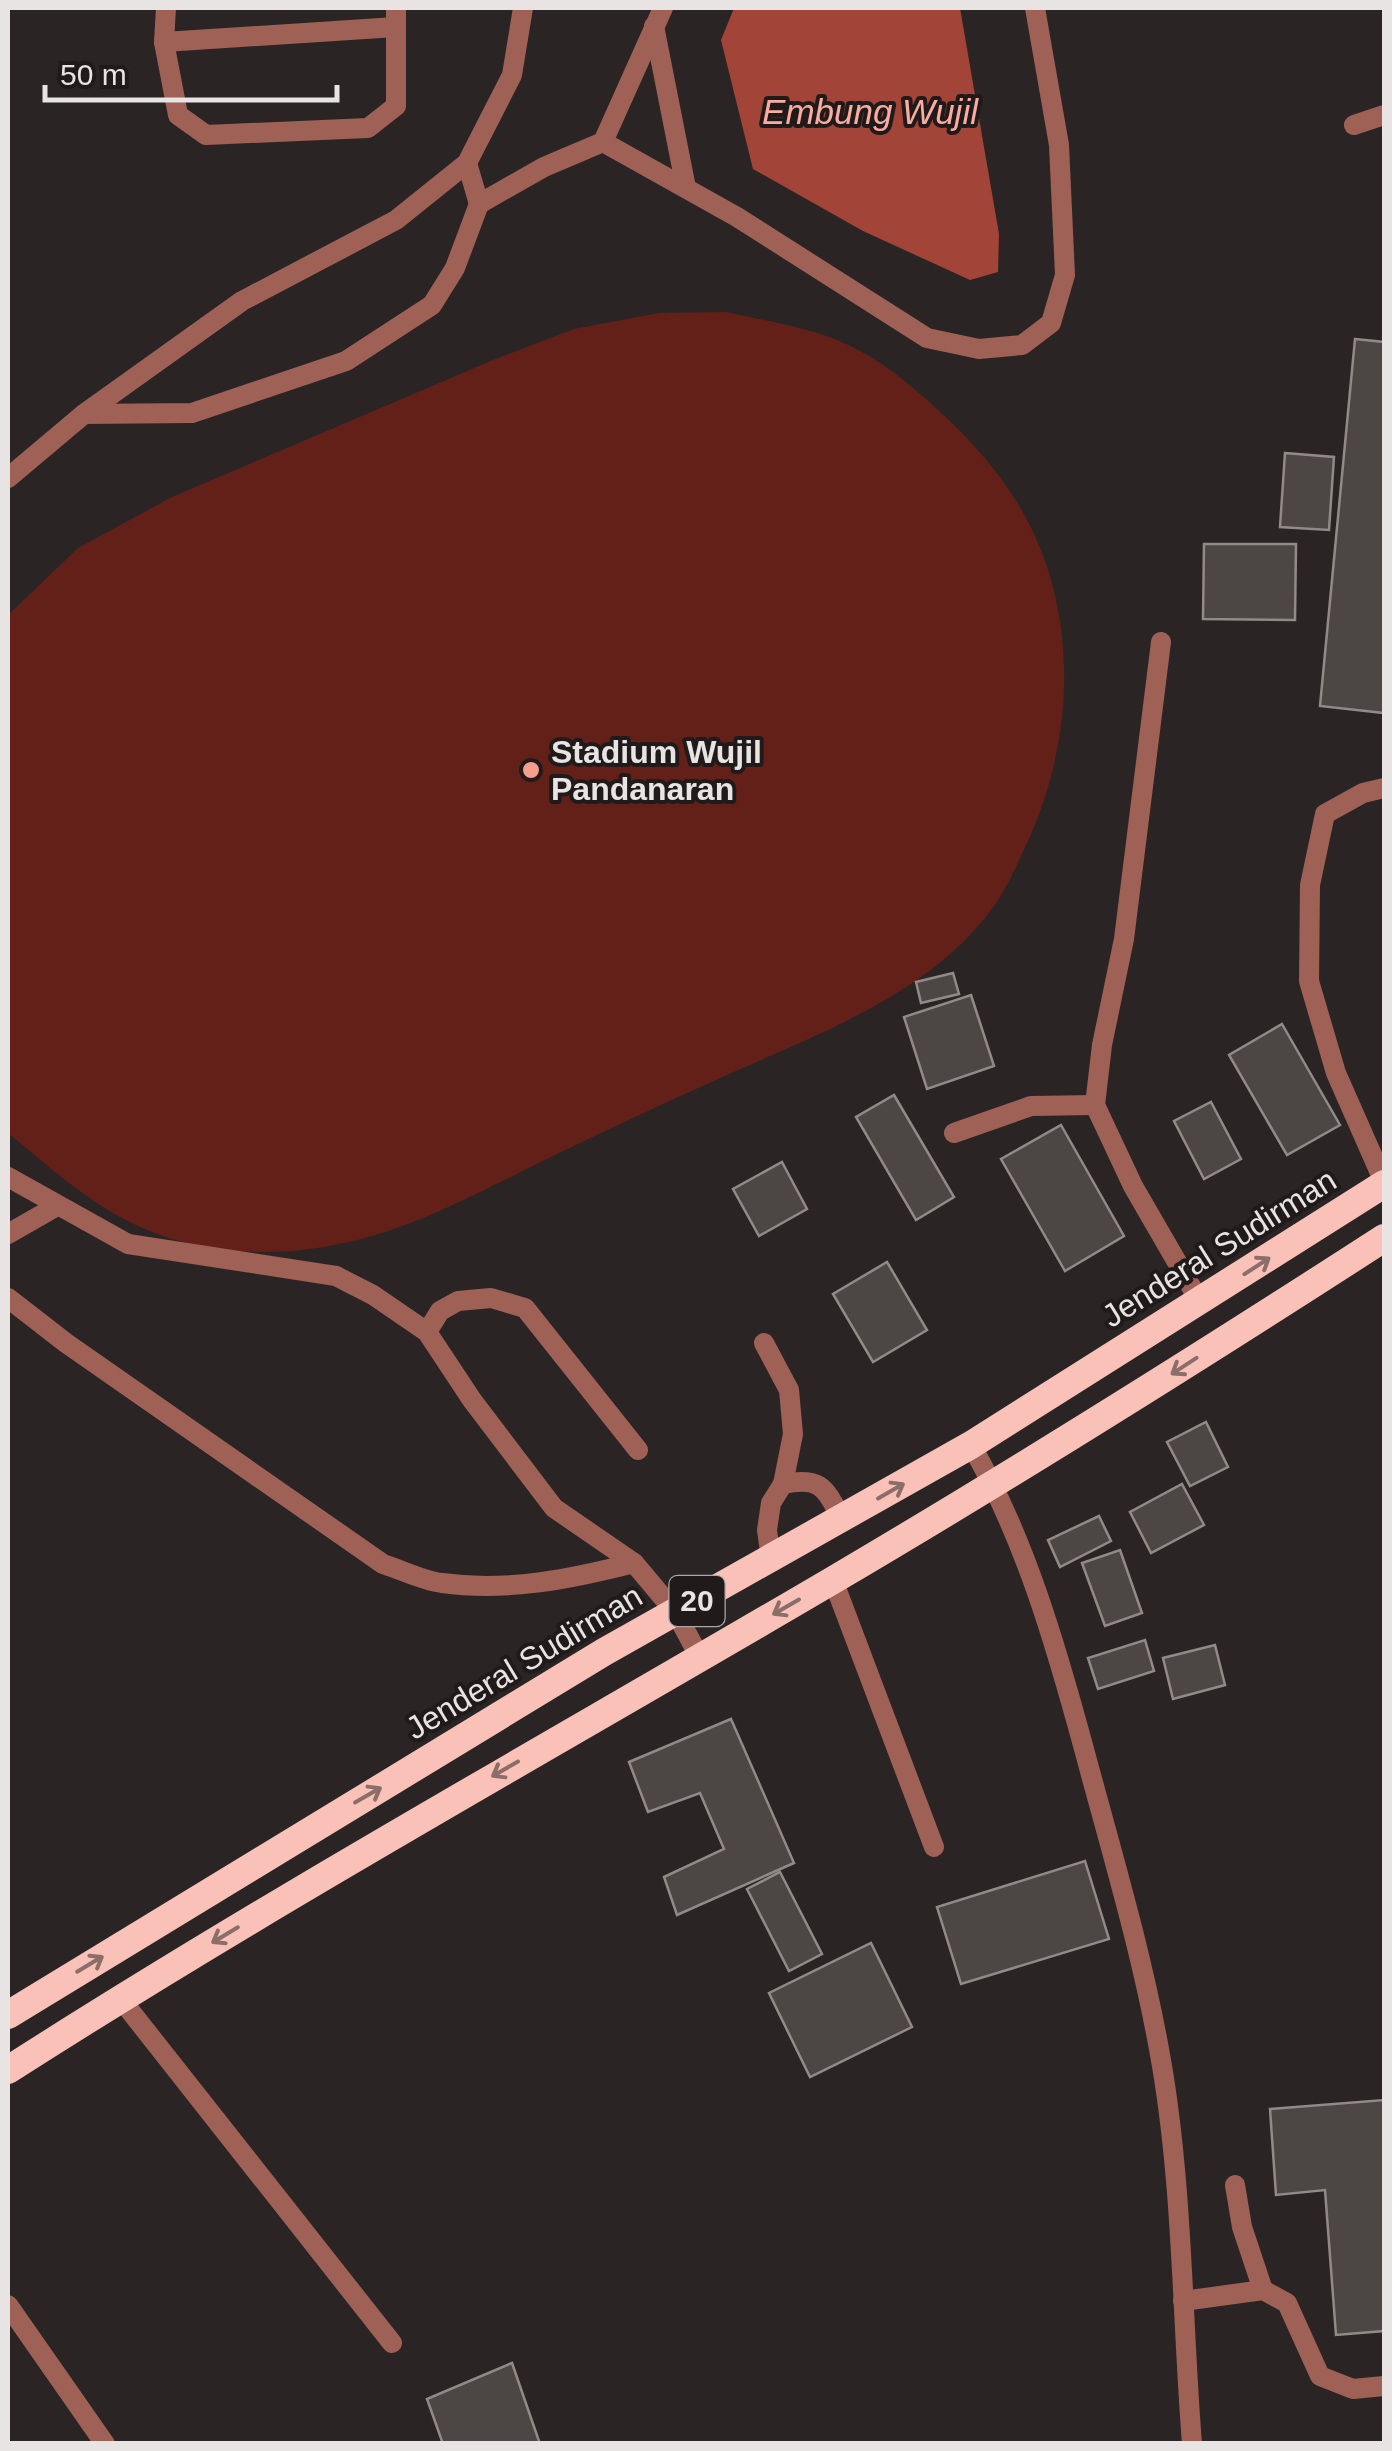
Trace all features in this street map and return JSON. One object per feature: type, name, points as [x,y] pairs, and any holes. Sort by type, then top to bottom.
[{"type":"highway","name":"Jenderal Sudirman","points":[[8,2015],[604,1652],[971,1444],[1384,1183]]},
{"type":"highway","name":"20","points":[[8,2070],[120,1998],[514,1762],[833,1580],[1384,1238]]},
{"type":"street","points":[[164,42],[396,17],[396,106],[368,128],[206,135],[178,114],[164,42],[166,8]]},
{"type":"street","points":[[8,478],[84,414],[242,301],[396,220],[467,163],[512,75],[524,8]]},
{"type":"street","points":[[603,142],[737,217],[928,338],[978,349],[1022,344],[1051,323],[1065,275],[1059,145],[1035,8]]},
{"type":"street","points":[[84,414],[192,413],[346,361],[432,305],[454,268],[480,204],[544,167],[603,142],[658,17]]},
{"type":"street","points":[[658,17],[686,188]]},
{"type":"street","points":[[1354,125],[1384,115]]},
{"type":"street","points":[[467,163],[480,204]]},
{"type":"street","points":[[1162,642],[1124,939],[1102,1046],[1095,1105],[1133,1186],[1200,1302]]},
{"type":"street","points":[[1384,788],[1362,793],[1325,814],[1310,885],[1309,981],[1336,1073],[1384,1183]]},
{"type":"street","points":[[954,1133],[1031,1106],[1095,1105]]},
{"type":"street","points":[[8,1177],[128,1244],[336,1276],[373,1295],[427,1332],[472,1400],[554,1508],[634,1563],[676,1613],[700,1658]]},
{"type":"street","points":[[8,1234],[57,1206]]},
{"type":"street","points":[[8,1298],[66,1343],[383,1564],[439,1583],[508,1586],[570,1579],[634,1563]]},
{"type":"street","points":[[427,1332],[440,1310],[458,1301],[491,1298],[525,1308],[638,1450]]},
{"type":"street","points":[[764,1343],[790,1390],[793,1434],[783,1484],[771,1503],[767,1530],[771,1560]]},
{"type":"street","points":[[971,1444],[992,1483],[1057,1651],[1137,1950],[1162,2066],[1179,2210],[1192,2444]]},
{"type":"street","points":[[783,1484],[806,1479],[825,1488],[842,1520]]},
{"type":"street","points":[[833,1580],[934,1846]]},
{"type":"street","points":[[120,1998],[392,2343]]},
{"type":"street","points":[[1235,2185],[1242,2228],[1263,2290]]},
{"type":"street","points":[[1183,2301],[1263,2290],[1287,2302],[1320,2376],[1353,2389],[1384,2386]]},
{"type":"street","points":[[8,2306],[105,2444]]},
{"type":"shaded area","name":"Stadium Wujil Pandanaran","points":[[726,312],[830,337],[872,358],[902,379],[963,434],[999,475],[1027,520],[1056,599],[1064,682],[1061,724],[1042,805],[1015,869],[991,910],[967,939],[938,964],[875,1006],[398,1228],[323,1247],[256,1252],[170,1238],[140,1227],[87,1196],[8,1133],[8,615],[78,548],[172,497],[493,360],[574,329],[659,313]]},
{"type":"water","name":"Embung Wujil","points":[[734,8],[960,8],[999,234],[998,272],[970,280],[863,231],[753,169],[721,40]]},
{"type":"building","points":[[1355,339],[1384,342],[1384,713],[1320,706]]},
{"type":"building","points":[[1285,453],[1334,457],[1329,530],[1280,527]]},
{"type":"building","points":[[1204,544],[1296,544],[1295,620],[1203,619]]},
{"type":"building","points":[[953,973],[959,994],[921,1003],[916,982]]},
{"type":"building","points":[[971,995],[994,1066],[927,1089],[904,1017]]},
{"type":"building","points":[[1282,1024],[1340,1125],[1287,1155],[1229,1055]]},
{"type":"building","points":[[894,1095],[954,1197],[916,1220],[856,1117]]},
{"type":"building","points":[[1211,1102],[1241,1159],[1204,1179],[1174,1121]]},
{"type":"building","points":[[1061,1125],[1124,1236],[1065,1271],[1001,1159]]},
{"type":"building","points":[[782,1162],[807,1209],[759,1236],[733,1189]]},
{"type":"building","points":[[887,1262],[927,1330],[873,1362],[833,1294]]},
{"type":"building","points":[[1206,1422],[1228,1467],[1190,1486],[1167,1442]]},
{"type":"building","points":[[1182,1484],[1204,1525],[1151,1553],[1130,1512]]},
{"type":"building","points":[[1099,1516],[1111,1541],[1060,1567],[1048,1540]]},
{"type":"building","points":[[1120,1550],[1142,1613],[1105,1626],[1082,1563]]},
{"type":"building","points":[[1145,1640],[1154,1671],[1098,1689],[1088,1658]]},
{"type":"building","points":[[1215,1645],[1225,1685],[1173,1699],[1163,1658]]},
{"type":"building","points":[[731,1719],[794,1863],[677,1915],[664,1877],[724,1849],[700,1793],[648,1812],[629,1762]]},
{"type":"building","points":[[1085,1861],[1109,1939],[961,1984],[937,1907]]},
{"type":"building","points":[[780,1872],[822,1954],[789,1971],[747,1889]]},
{"type":"building","points":[[871,1943],[912,2027],[810,2077],[769,1993]]},
{"type":"building","points":[[1384,2100],[1384,2331],[1336,2335],[1325,2190],[1276,2195],[1270,2109]]},
{"type":"building","points":[[512,2363],[540,2444],[443,2444],[427,2399]]},
{"type":"place","name":"Stadium Wujil Pandanaran","points":[[531,770]]}]
